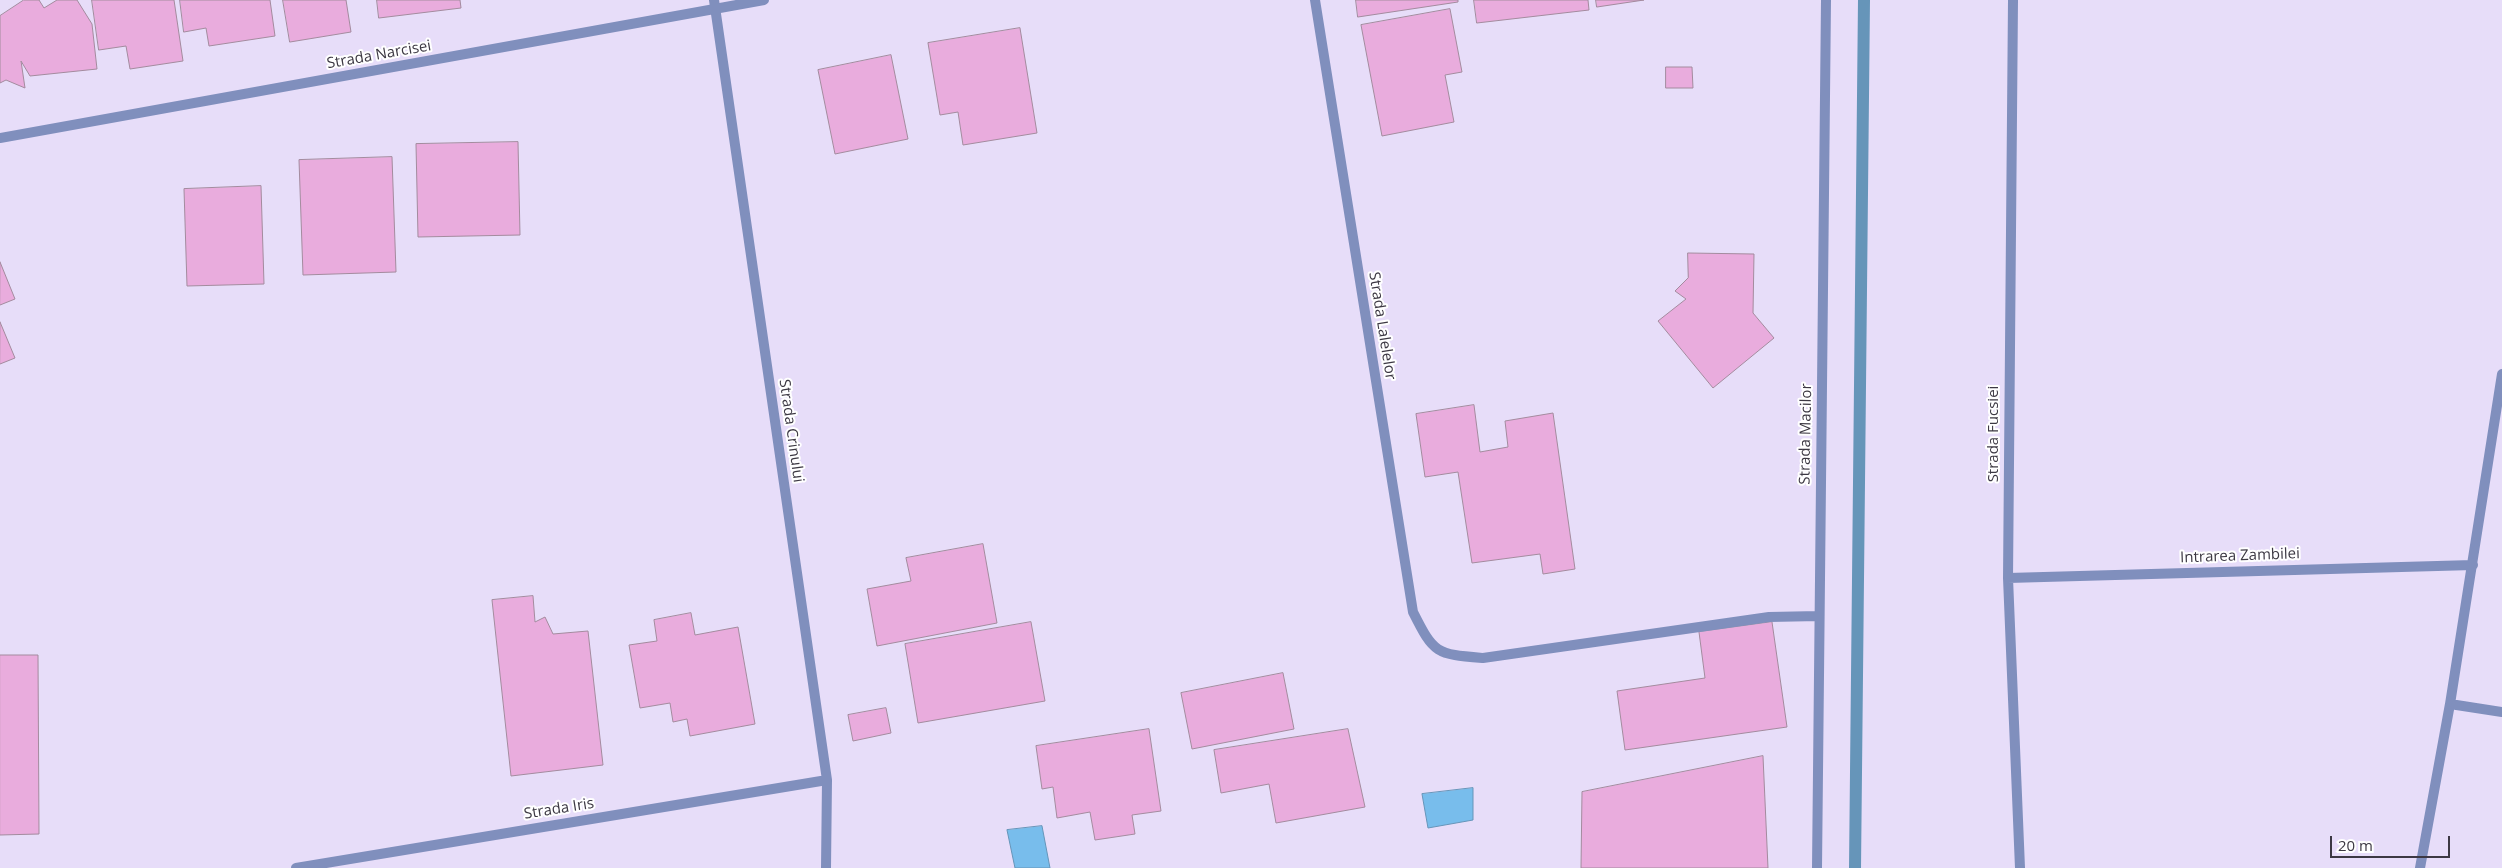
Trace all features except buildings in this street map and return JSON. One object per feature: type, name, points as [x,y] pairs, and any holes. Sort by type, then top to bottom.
[{"type":"street","name":"Strada Narcisei","points":[[0,138],[714,5],[764,0]]},
{"type":"street","name":"Strada Lalelelor","points":[[1315,0],[1412,612],[1424,634],[1436,650],[1453,656],[1483,658],[1769,617],[1819,616]]},
{"type":"street","name":"Strada Macilor","points":[[1817,868],[1826,0]]},
{"type":"street","name":"Strada Fucsiei","points":[[2012,0],[2008,578],[2020,868]]},
{"type":"street","name":"Strada Crinului","points":[[714,5],[827,780],[826,868]]},
{"type":"street","points":[[2420,868],[2450,704],[2502,374]]},
{"type":"street","name":"Intrarea Zambilei","points":[[2008,578],[2473,565]]},
{"type":"street","points":[[2450,704],[2502,712]]},
{"type":"street","name":"Strada Iris","points":[[296,868],[827,780]]},
{"type":"water","points":[[1473,788],[1473,820],[1428,828],[1422,794]]},
{"type":"water","points":[[1042,826],[1050,868],[1015,868],[1007,830]]},
{"type":"waterway","points":[[1855,868],[1864,0]]}]
